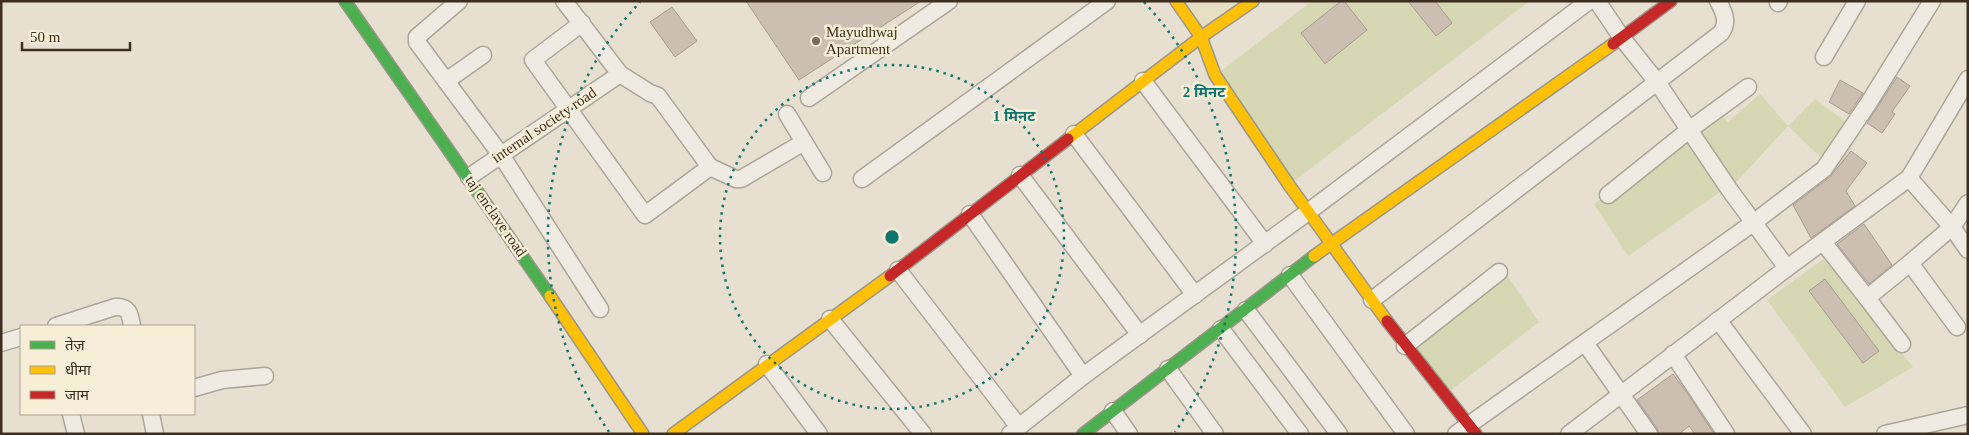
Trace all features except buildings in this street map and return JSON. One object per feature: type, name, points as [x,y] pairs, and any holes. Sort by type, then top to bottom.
[{"type":"street","name":"taj enclave road","points":[[345,1],[469,177],[592,357],[642,434]]},
{"type":"street","points":[[459,1],[416,39],[501,155],[600,309]]},
{"type":"street","points":[[564,1],[620,74],[658,96],[710,167],[736,179],[741,179],[804,142]]},
{"type":"street","points":[[809,98],[949,1]]},
{"type":"street","points":[[862,178],[1107,1]]},
{"type":"street","points":[[1176,1],[1201,37],[1214,75],[1308,212],[1467,431],[1585,343],[1753,223],[1824,169],[1868,104],[1932,1]]},
{"type":"street","points":[[673,434],[898,270],[1201,37],[1253,1]]},
{"type":"street","points":[[898,270],[1015,430],[1083,376],[1265,244],[1589,1]]},
{"type":"street","points":[[1597,1],[1622,38],[1657,82],[1753,223],[1787,268]]},
{"type":"street","points":[[1083,434],[1331,243],[1622,38],[1671,1]]},
{"type":"street","points":[[1372,300],[1721,33],[1726,26],[1726,19],[1718,1]]},
{"type":"street","points":[[1824,57],[1858,1]]},
{"type":"street","points":[[582,23],[533,60],[645,215],[710,167]]},
{"type":"street","points":[[446,81],[483,54]]},
{"type":"street","name":"internal society road","points":[[469,177],[620,74]]},
{"type":"street","points":[[1569,434],[1909,178],[1968,79]]},
{"type":"street","points":[[1143,81],[1265,244]]},
{"type":"street","points":[[1608,195],[1689,130],[1748,88]]},
{"type":"street","points":[[787,114],[823,173]]},
{"type":"street","points":[[1074,134],[1195,295]]},
{"type":"street","points":[[1020,176],[1140,335]]},
{"type":"street","points":[[1909,178],[1952,228],[1968,250]]},
{"type":"street","points":[[1867,298],[1952,228],[1968,203]]},
{"type":"street","points":[[970,214],[1083,376]]},
{"type":"street","points":[[1823,242],[1902,344]]},
{"type":"street","points":[[1910,263],[1957,327]]},
{"type":"street","points":[[1405,346],[1499,272]]},
{"type":"street","points":[[1290,275],[1406,434]]},
{"type":"street","points":[[59,325],[115,306],[126,308],[129,312],[132,325]]},
{"type":"street","points":[[1246,310],[1339,434]]},
{"type":"street","points":[[830,318],[923,434]]},
{"type":"street","points":[[1718,320],[1803,434]]},
{"type":"street","points":[[1221,329],[1300,434]]},
{"type":"street","points":[[1,343],[20,337]]},
{"type":"street","points":[[1585,343],[1649,434]]},
{"type":"street","points":[[1673,354],[1726,434]]},
{"type":"street","points":[[767,364],[819,434]]},
{"type":"street","points":[[1168,369],[1215,434]]},
{"type":"street","points":[[195,388],[222,380],[265,376]]},
{"type":"street","points":[[1112,411],[1129,434]]},
{"type":"street","points":[[71,415],[76,434]]},
{"type":"street","points":[[151,415],[155,434]]},
{"type":"street","points":[[1885,434],[1968,415]]},
{"type":"shaded area","points":[[1184,1],[1242,1],[1203,29]]},
{"type":"green space","points":[[1312,1],[1530,1],[1290,184],[1216,75]]},
{"type":"green space","points":[[1760,94],[1788,126],[1731,188],[1697,130],[1717,110],[1728,122]]},
{"type":"green space","points":[[1815,99],[1861,133],[1836,172],[1788,126]]},
{"type":"green space","points":[[1685,138],[1723,190],[1628,256],[1594,204]]},
{"type":"green space","points":[[1825,258],[1913,367],[1845,407],[1767,300]]},
{"type":"green space","points":[[1504,271],[1539,322],[1449,392],[1411,341]]},
{"type":"traffic: fast","points":[[345,1],[550,296]]},
{"type":"traffic: fast","points":[[1083,434],[1314,256]]},
{"type":"traffic: slow","points":[[1176,1],[1201,37],[1215,75],[1289,185],[1387,321]]},
{"type":"traffic: slow","points":[[1068,139],[1201,37],[1253,1]]},
{"type":"traffic: slow","points":[[1314,256],[1613,44]]},
{"type":"traffic: slow","points":[[673,434],[890,276]]},
{"type":"traffic: slow","points":[[550,296],[643,434]]},
{"type":"traffic: jam","points":[[1613,44],[1671,1]]},
{"type":"traffic: jam","points":[[890,276],[1068,139]]},
{"type":"traffic: jam","points":[[1387,321],[1476,434]]},
{"type":"place","name":"Mayudhwaj Apartment","points":[[816,41]]}]
